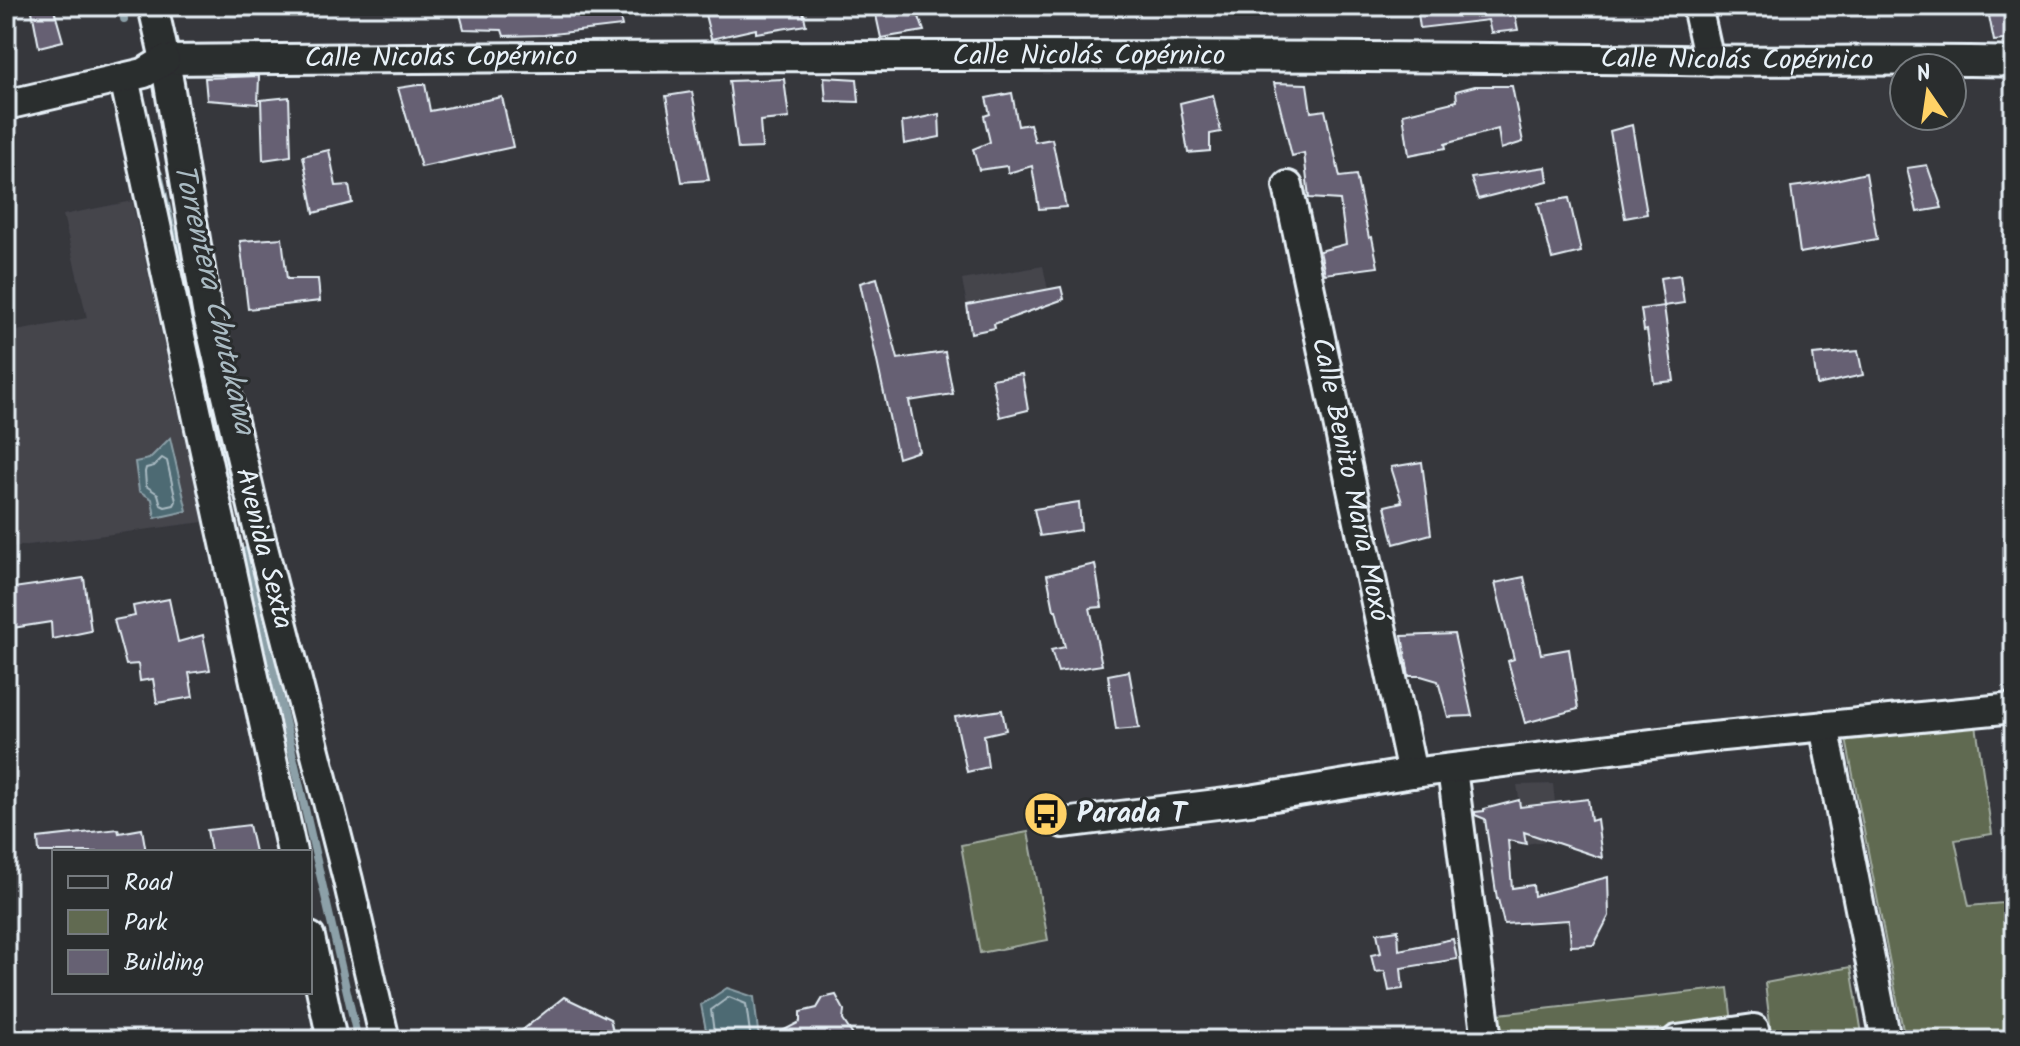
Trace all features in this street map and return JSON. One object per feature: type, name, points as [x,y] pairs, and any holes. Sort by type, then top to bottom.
[{"type":"street","name":"Avenida Sexta","points":[[153,6],[144,71],[244,530],[348,880],[385,1040]]},
{"type":"street","points":[[1697,6],[1709,61]]},
{"type":"street","name":"Calle Nicolás Copérnico","points":[[6,105],[144,71],[427,57],[1285,56],[2014,62]]},
{"type":"street","name":"Avenida Sexta","points":[[144,71],[207,311],[244,530],[292,850]]},
{"type":"street","name":"Calle Benito María Moxó","points":[[1288,186],[1412,773]]},
{"type":"street","points":[[1063,823],[1250,800],[1412,773],[1702,738],[2014,708]]},
{"type":"street","points":[[1824,726],[1886,1040]]},
{"type":"street","points":[[1452,769],[1487,1040]]},
{"type":"street","points":[[312,946],[332,1040]]},
{"type":"street","points":[[1677,1040],[1754,1029]]},
{"type":"shaded area","points":[[132,201],[203,522],[6,548],[6,333],[87,318],[63,215]]},
{"type":"shaded area","points":[[1043,266],[1048,290],[967,305],[962,280]]},
{"type":"shaded area","points":[[1553,784],[1559,839],[1526,844],[1517,785]]},
{"type":"green space","points":[[1976,725],[1992,834],[1955,840],[1969,906],[2014,902],[2014,1040],[1905,1040],[1846,739]]},
{"type":"green space","points":[[1028,832],[1048,940],[980,953],[961,845]]},
{"type":"green space","points":[[1851,967],[1863,1040],[1772,1040],[1765,983]]},
{"type":"green space","points":[[1728,988],[1732,1023],[1582,1040],[1502,1040],[1499,1014]]},
{"type":"water","points":[[170,438],[187,511],[155,518],[152,499],[139,491],[135,462],[149,459]]},
{"type":"water","points":[[727,988],[754,997],[759,1040],[708,1040],[701,1005]]},
{"type":"building","points":[[31,6],[53,6],[63,41],[39,47]]},
{"type":"building","points":[[458,6],[617,6],[622,26],[504,36],[502,30],[464,29]]},
{"type":"building","points":[[703,6],[802,6],[806,25],[756,33],[756,29],[711,39]]},
{"type":"building","points":[[874,6],[897,6],[899,12],[916,8],[924,31],[881,38]]},
{"type":"building","points":[[1417,6],[1513,6],[1518,30],[1491,33],[1488,20],[1420,28]]},
{"type":"building","points":[[1987,6],[2008,6],[2014,39],[1994,41]]},
{"type":"building","points":[[259,76],[258,104],[207,100],[205,78]]},
{"type":"building","points":[[824,77],[857,79],[859,102],[826,101]]},
{"type":"building","points":[[784,79],[789,118],[760,121],[762,148],[738,149],[729,81]]},
{"type":"building","points":[[1274,83],[1307,84],[1311,112],[1325,110],[1340,177],[1356,175],[1378,267],[1325,274],[1320,251],[1346,244],[1340,200],[1309,198],[1304,153],[1292,156]]},
{"type":"building","points":[[425,84],[430,111],[502,97],[513,147],[421,167],[398,88]]},
{"type":"building","points":[[1475,86],[1512,86],[1523,142],[1501,149],[1498,129],[1445,144],[1446,148],[1409,155],[1403,114],[1457,101],[1456,91]]},
{"type":"building","points":[[692,92],[709,180],[682,182],[666,96]]},
{"type":"building","points":[[1012,93],[1018,126],[1030,124],[1035,142],[1052,139],[1066,207],[1039,209],[1032,166],[1008,173],[1007,166],[979,170],[973,149],[990,142],[984,116],[990,114],[986,98]]},
{"type":"building","points":[[1213,95],[1221,132],[1210,134],[1210,151],[1188,153],[1180,103]]},
{"type":"building","points":[[289,97],[291,156],[263,160],[261,100]]},
{"type":"building","points":[[939,114],[940,137],[904,144],[902,122]]},
{"type":"building","points":[[1632,125],[1647,214],[1625,218],[1610,131]]},
{"type":"building","points":[[329,150],[336,186],[349,185],[352,203],[314,213],[303,156]]},
{"type":"building","points":[[1927,165],[1942,208],[1917,212],[1907,168]]},
{"type":"building","points":[[1546,167],[1548,181],[1478,199],[1471,178]]},
{"type":"building","points":[[1866,173],[1877,239],[1800,253],[1791,187]]},
{"type":"building","points":[[1569,198],[1581,252],[1552,259],[1538,203]]},
{"type":"building","points":[[282,238],[287,279],[318,279],[320,301],[248,309],[240,241]]},
{"type":"building","points":[[1680,275],[1684,303],[1664,306],[1660,278]]},
{"type":"building","points":[[877,278],[898,359],[945,352],[953,394],[909,401],[919,451],[898,458],[860,283]]},
{"type":"building","points":[[1061,287],[1064,299],[994,324],[995,328],[971,333],[967,305]]},
{"type":"building","points":[[1664,306],[1674,381],[1654,383],[1641,309]]},
{"type":"building","points":[[1858,351],[1863,375],[1817,385],[1813,355]]},
{"type":"building","points":[[1022,374],[1028,410],[1000,417],[992,379]]},
{"type":"building","points":[[1422,462],[1431,534],[1394,544],[1385,506],[1402,502],[1391,467]]},
{"type":"building","points":[[1079,502],[1081,530],[1040,536],[1034,509]]},
{"type":"building","points":[[1095,564],[1102,607],[1090,608],[1102,665],[1058,672],[1051,650],[1065,647],[1047,575]]},
{"type":"building","points":[[1524,577],[1541,654],[1569,649],[1578,709],[1525,723],[1508,661],[1514,659],[1495,583]]},
{"type":"building","points":[[84,578],[91,631],[52,639],[51,622],[6,629],[6,589]]},
{"type":"building","points":[[169,599],[178,642],[203,635],[210,670],[189,673],[193,697],[157,703],[153,679],[140,681],[138,664],[126,665],[114,620],[135,616],[133,606]]},
{"type":"building","points":[[1454,634],[1472,716],[1448,717],[1438,681],[1409,676],[1402,636]]},
{"type":"building","points":[[1129,671],[1139,728],[1116,730],[1108,675]]},
{"type":"building","points":[[1002,710],[1006,730],[984,735],[988,767],[967,772],[955,717]]},
{"type":"building","points":[[1588,799],[1591,821],[1597,819],[1602,858],[1524,832],[1526,844],[1508,840],[1512,888],[1533,885],[1534,896],[1608,877],[1609,916],[1594,945],[1571,946],[1569,920],[1504,924],[1497,899],[1485,819],[1475,815],[1475,812],[1519,800],[1520,807]]},
{"type":"building","points":[[249,825],[255,850],[211,850],[207,830]]},
{"type":"building","points":[[142,829],[146,850],[39,852],[38,838]]},
{"type":"building","points":[[1398,930],[1399,950],[1453,939],[1457,959],[1401,968],[1403,989],[1389,991],[1385,971],[1375,972],[1371,955],[1381,953],[1377,933]]},
{"type":"building","points":[[836,995],[844,1010],[843,1020],[856,1040],[765,1040],[800,1022],[800,1012],[817,1008],[823,998]]},
{"type":"building","points":[[564,997],[610,1019],[615,1040],[510,1040]]},
{"type":"waterway","name":"Torrentera Chutakawa","points":[[122,6],[124,19]]},
{"type":"waterway","name":"Torrentera Chutakawa","points":[[159,174],[232,486]]},
{"type":"waterway","name":"Torrentera Chutakawa","points":[[246,551],[358,1040]]},
{"type":"place","name":"Parada T","points":[[1046,814]]}]
